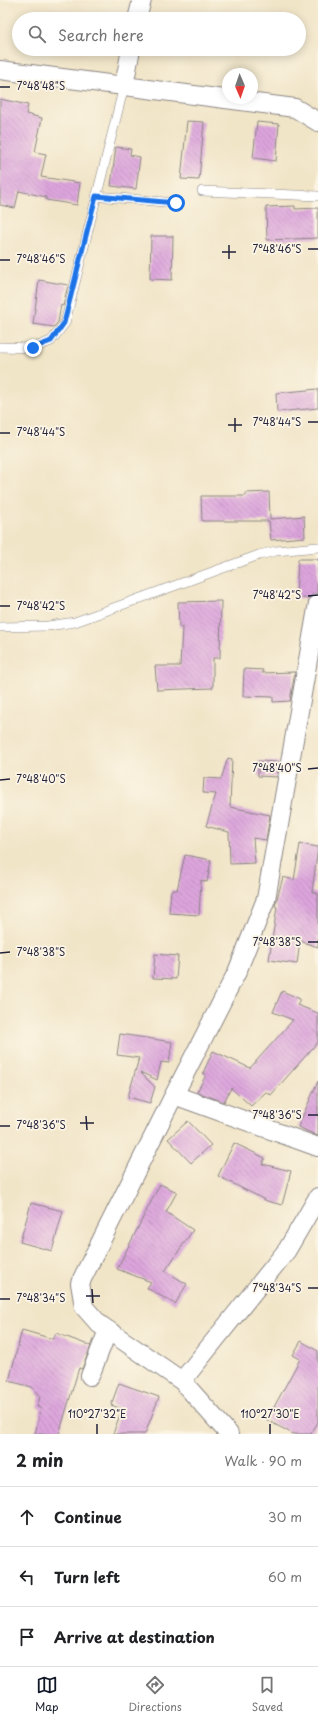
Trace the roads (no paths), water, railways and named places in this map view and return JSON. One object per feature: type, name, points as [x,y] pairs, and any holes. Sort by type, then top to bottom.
[{"type":"street","points":[[139,12],[142,0]]},
{"type":"street","points":[[124,86],[130,56]]},
{"type":"street","points":[[0,70],[295,108],[318,122]]},
{"type":"street","points":[[229,1434],[182,1381],[99,1324],[84,1307],[80,1283],[237,972],[266,899],[318,603]]},
{"type":"street","points":[[174,1095],[318,1147]]},
{"type":"street","points":[[182,1381],[286,1250],[318,1198]]},
{"type":"street","points":[[90,1376],[108,1330]]},
{"type":"lane","points":[[0,347],[33,348],[51,341],[64,323],[124,86]]},
{"type":"lane","points":[[202,191],[318,196]]},
{"type":"lane","points":[[96,196],[176,203]]},
{"type":"lane","points":[[0,627],[48,626],[75,622],[259,554],[276,551],[318,548]]}]
